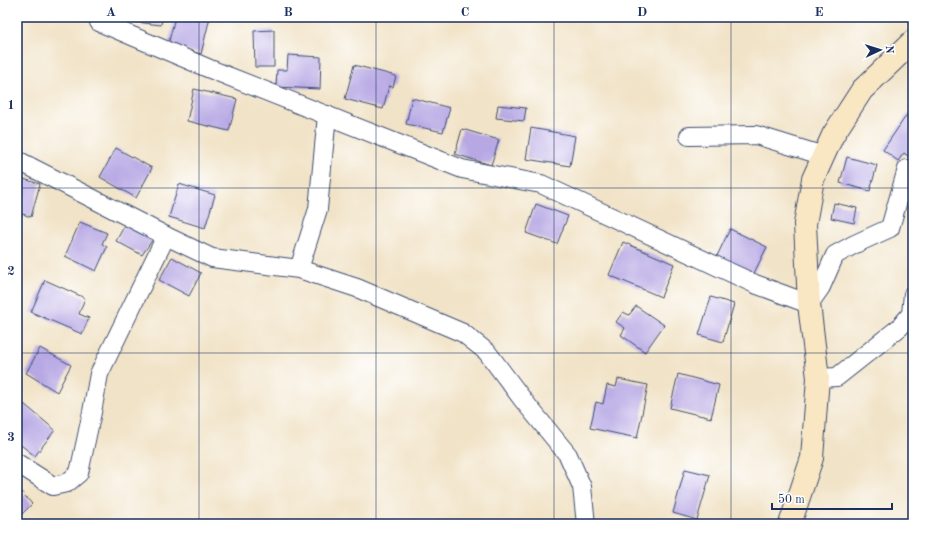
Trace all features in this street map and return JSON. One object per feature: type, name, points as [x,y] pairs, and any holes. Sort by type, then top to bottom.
[{"type":"street","points":[[100,17],[98,22],[210,69],[462,169],[541,184],[755,284],[809,304]]},
{"type":"street","points":[[790,524],[812,458],[818,378],[809,304],[805,224],[813,179],[833,135],[862,90],[913,41]]},
{"type":"street","points":[[298,269],[318,208],[327,115]]},
{"type":"street","points":[[689,136],[756,135],[824,156]]},
{"type":"street","points":[[17,160],[212,258],[298,269],[357,288],[463,333],[487,352],[523,400],[568,454],[582,487],[586,524]]},
{"type":"street","points":[[809,304],[821,287],[835,255],[890,228],[907,169]]},
{"type":"street","points":[[17,463],[53,486],[67,483],[79,473],[99,374],[166,236]]},
{"type":"street","points":[[818,378],[837,377],[900,327],[911,314],[913,294]]},
{"type":"building","points":[[136,17],[162,17],[161,25],[135,22]]},
{"type":"building","points":[[175,17],[210,17],[201,54],[168,45]]},
{"type":"building","points":[[274,30],[274,67],[255,67],[254,31]]},
{"type":"building","points":[[288,55],[321,57],[320,89],[276,87],[277,70],[287,70]]},
{"type":"building","points":[[354,65],[396,76],[393,87],[389,86],[383,109],[345,99]]},
{"type":"building","points":[[194,89],[237,99],[229,131],[187,121]]},
{"type":"building","points":[[412,98],[450,108],[443,132],[406,124]]},
{"type":"building","points":[[498,105],[526,108],[524,121],[496,118]]},
{"type":"building","points":[[908,113],[913,116],[913,160],[904,153],[898,161],[883,150]]},
{"type":"building","points":[[531,128],[575,136],[570,166],[526,159]]},
{"type":"building","points":[[462,129],[499,140],[491,165],[455,154]]},
{"type":"building","points":[[116,148],[152,168],[136,198],[100,177]]},
{"type":"building","points":[[847,157],[877,165],[870,191],[840,183]]},
{"type":"building","points":[[17,177],[40,184],[31,217],[17,212]]},
{"type":"building","points":[[179,184],[215,195],[205,228],[169,217]]},
{"type":"building","points":[[834,203],[857,208],[854,223],[831,218]]},
{"type":"building","points":[[536,204],[568,216],[557,244],[526,233]]},
{"type":"building","points":[[80,222],[107,233],[102,244],[107,247],[96,271],[65,256]]},
{"type":"building","points":[[126,223],[153,239],[142,255],[116,241]]},
{"type":"building","points":[[730,229],[767,247],[752,277],[715,260]]},
{"type":"building","points":[[623,242],[674,264],[661,297],[609,275]]},
{"type":"building","points":[[172,257],[201,273],[189,296],[159,280]]},
{"type":"building","points":[[45,280],[85,298],[79,314],[89,318],[82,334],[31,312]]},
{"type":"building","points":[[711,297],[734,304],[723,342],[699,335]]},
{"type":"building","points":[[636,306],[664,325],[645,352],[621,335],[625,328],[616,322],[623,312],[629,315]]},
{"type":"building","points":[[40,348],[71,365],[57,392],[26,373]]},
{"type":"building","points":[[678,374],[719,385],[711,418],[670,408]]},
{"type":"building","points":[[618,379],[648,385],[637,438],[590,428],[596,402],[603,404],[607,385],[616,387]]},
{"type":"building","points":[[24,404],[55,430],[35,456],[17,442],[17,413]]},
{"type":"building","points":[[685,469],[710,475],[697,520],[673,513]]},
{"type":"building","points":[[17,487],[32,504],[20,516],[17,513]]}]
